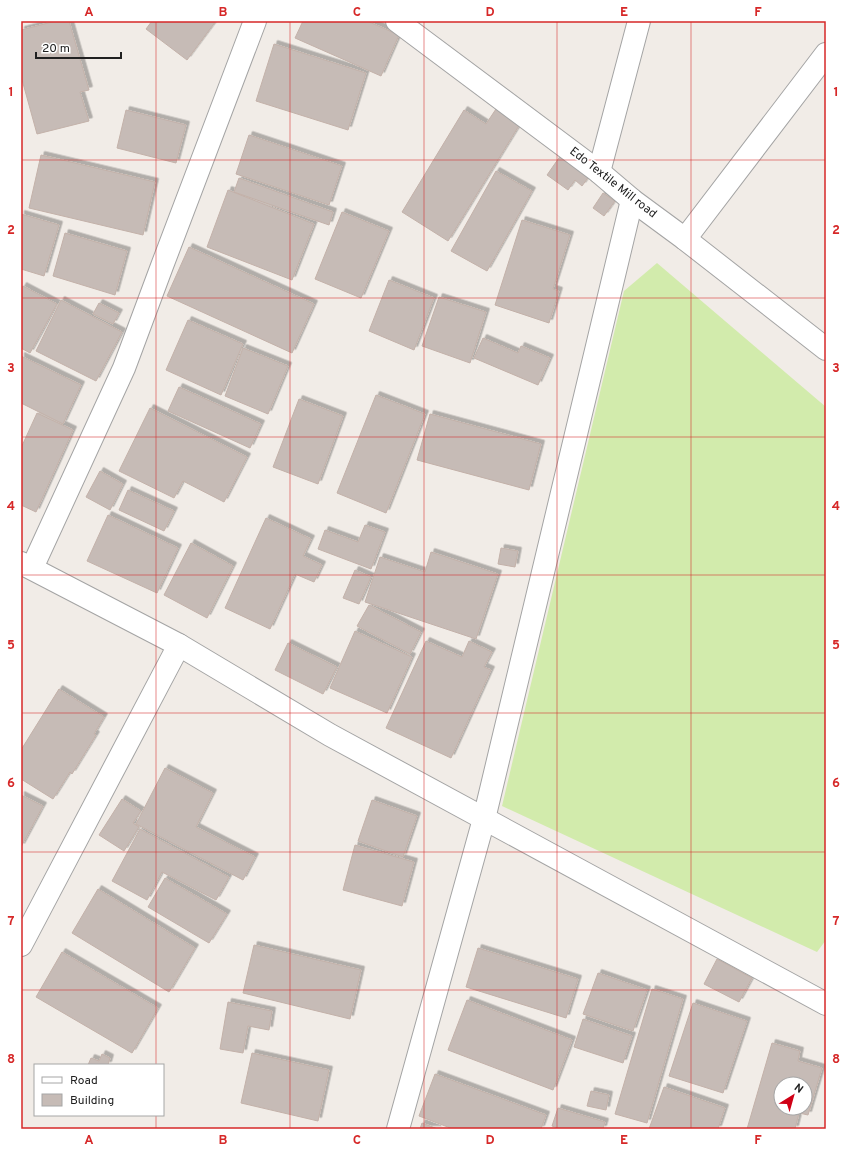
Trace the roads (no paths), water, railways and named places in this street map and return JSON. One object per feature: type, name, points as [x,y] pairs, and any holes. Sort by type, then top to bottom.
[{"type":"street","points":[[254,21],[124,368],[26,565],[179,645],[330,735],[826,1004]]},
{"type":"street","name":"Edo Textile Mill road","points":[[397,21],[599,172],[632,200],[685,239],[826,349]]},
{"type":"street","points":[[599,172],[639,21]]},
{"type":"street","points":[[685,239],[826,54]]},
{"type":"street","points":[[398,1129],[484,819],[632,200]]},
{"type":"street","points":[[21,945],[179,645]]}]
